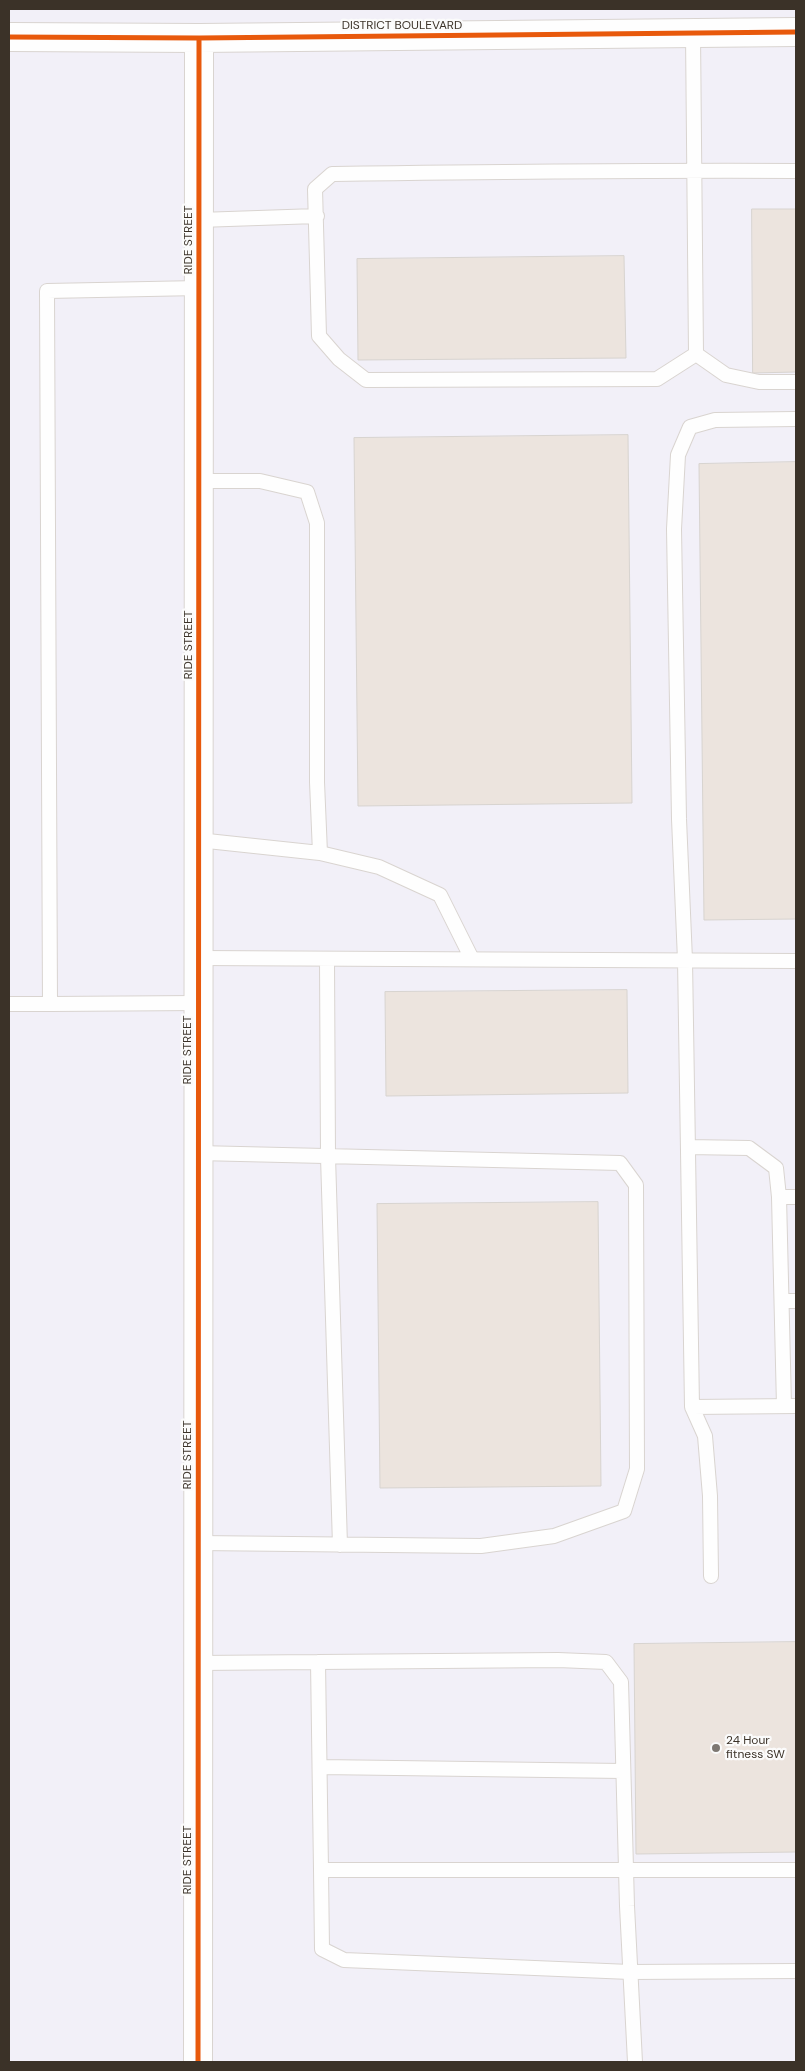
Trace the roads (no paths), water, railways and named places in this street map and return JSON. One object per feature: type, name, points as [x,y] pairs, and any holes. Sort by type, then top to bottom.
[{"type":"street","name":"DISTRICT BOULEVARD","points":[[9,37],[199,38],[796,32]]},
{"type":"street","name":"RIDE STREET","points":[[198,2062],[199,38]]},
{"type":"lane","points":[[694,34],[696,354]]},
{"type":"lane","points":[[696,354],[657,379],[366,380],[339,359],[319,336],[315,189],[332,174],[796,171]]},
{"type":"lane","points":[[199,220],[316,216]]},
{"type":"lane","points":[[50,1004],[47,291],[199,288]]},
{"type":"lane","points":[[696,354],[726,374],[759,382],[796,382]]},
{"type":"lane","points":[[711,1576],[710,1496],[704,1436],[692,1407],[685,960],[679,819],[674,529],[678,455],[690,427],[715,420],[796,419]]},
{"type":"lane","points":[[199,481],[260,481],[307,492],[318,523],[317,782],[320,853]]},
{"type":"lane","points":[[198,840],[320,853],[379,867],[440,895],[472,959]]},
{"type":"lane","points":[[199,958],[796,961]]},
{"type":"lane","points":[[327,959],[328,1157],[340,1545]]},
{"type":"lane","points":[[9,1004],[198,1003]]},
{"type":"lane","points":[[688,1147],[749,1148],[776,1168],[780,1197],[782,1302],[790,1406],[692,1407]]},
{"type":"lane","points":[[198,1153],[620,1163],[636,1185],[637,1469],[624,1511],[554,1536],[481,1546],[198,1543]]},
{"type":"lane","points":[[780,1197],[796,1197]]},
{"type":"lane","points":[[782,1302],[796,1301]]},
{"type":"lane","points":[[198,1663],[558,1660],[606,1662],[621,1682],[626,1869],[635,2062]]},
{"type":"lane","points":[[318,1662],[322,1949],[344,1960],[630,1972],[796,1971]]},
{"type":"lane","points":[[320,1767],[623,1771]]},
{"type":"lane","points":[[321,1870],[796,1870]]},
{"type":"place","name":"24 Hour fitness SW","points":[[716,1748]]}]
